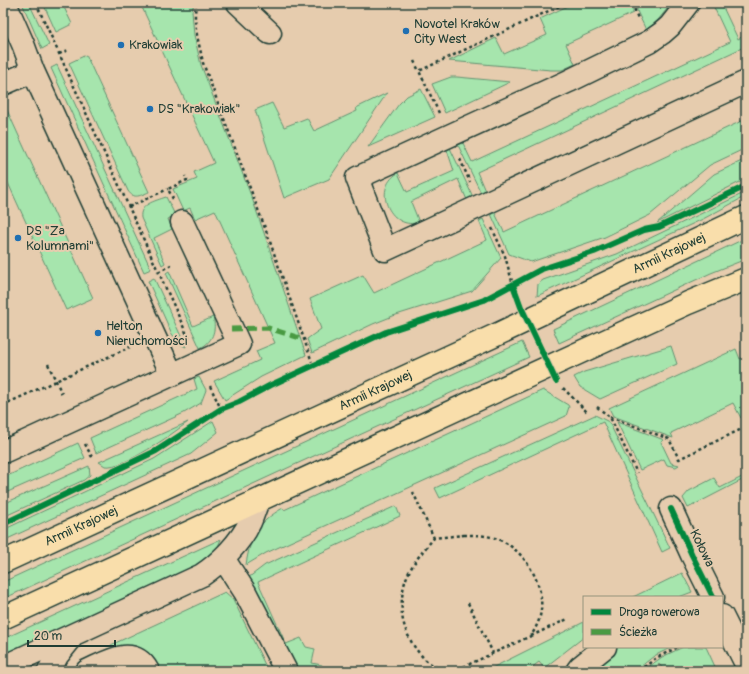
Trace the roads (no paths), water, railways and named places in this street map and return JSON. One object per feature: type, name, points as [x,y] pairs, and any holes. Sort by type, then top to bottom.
[{"type":"main road","name":"Armii Krajowej","points":[[3,562],[508,329],[746,217]]},
{"type":"main road","points":[[3,618],[660,316],[746,279]]},
{"type":"street","points":[[5,3],[33,71],[172,375]]},
{"type":"street","points":[[238,3],[270,33]]},
{"type":"street","points":[[688,3],[662,34],[649,42],[569,81],[357,178],[386,250],[746,82]]},
{"type":"street","points":[[3,84],[33,71]]},
{"type":"street","points":[[3,452],[239,344],[182,222]]},
{"type":"street","points":[[3,667],[202,575],[213,568],[234,545],[250,523],[258,501]]},
{"type":"street","name":"Kołowa","points":[[671,509],[692,554],[709,596]]},
{"type":"street","points":[[222,558],[245,592],[286,671]]},
{"type":"street","points":[[723,618],[746,664]]},
{"type":"street","points":[[49,671],[57,656],[76,633]]},
{"type":"street","points":[[577,671],[604,648]]},
{"type":"street","points":[[87,671],[112,659],[125,656],[132,657],[137,660],[143,664],[148,671]]},
{"type":"place","name":"Novotel Kraków City West","points":[[406,31]]},
{"type":"place","name":"Krakowiak","points":[[121,45]]},
{"type":"place","name":"DS \"Krakowiak\"","points":[[150,109]]},
{"type":"place","name":"DS \"Za Kolumnami\"","points":[[18,238]]},
{"type":"place","name":"Helton Nieruchomości","points":[[98,333]]}]
